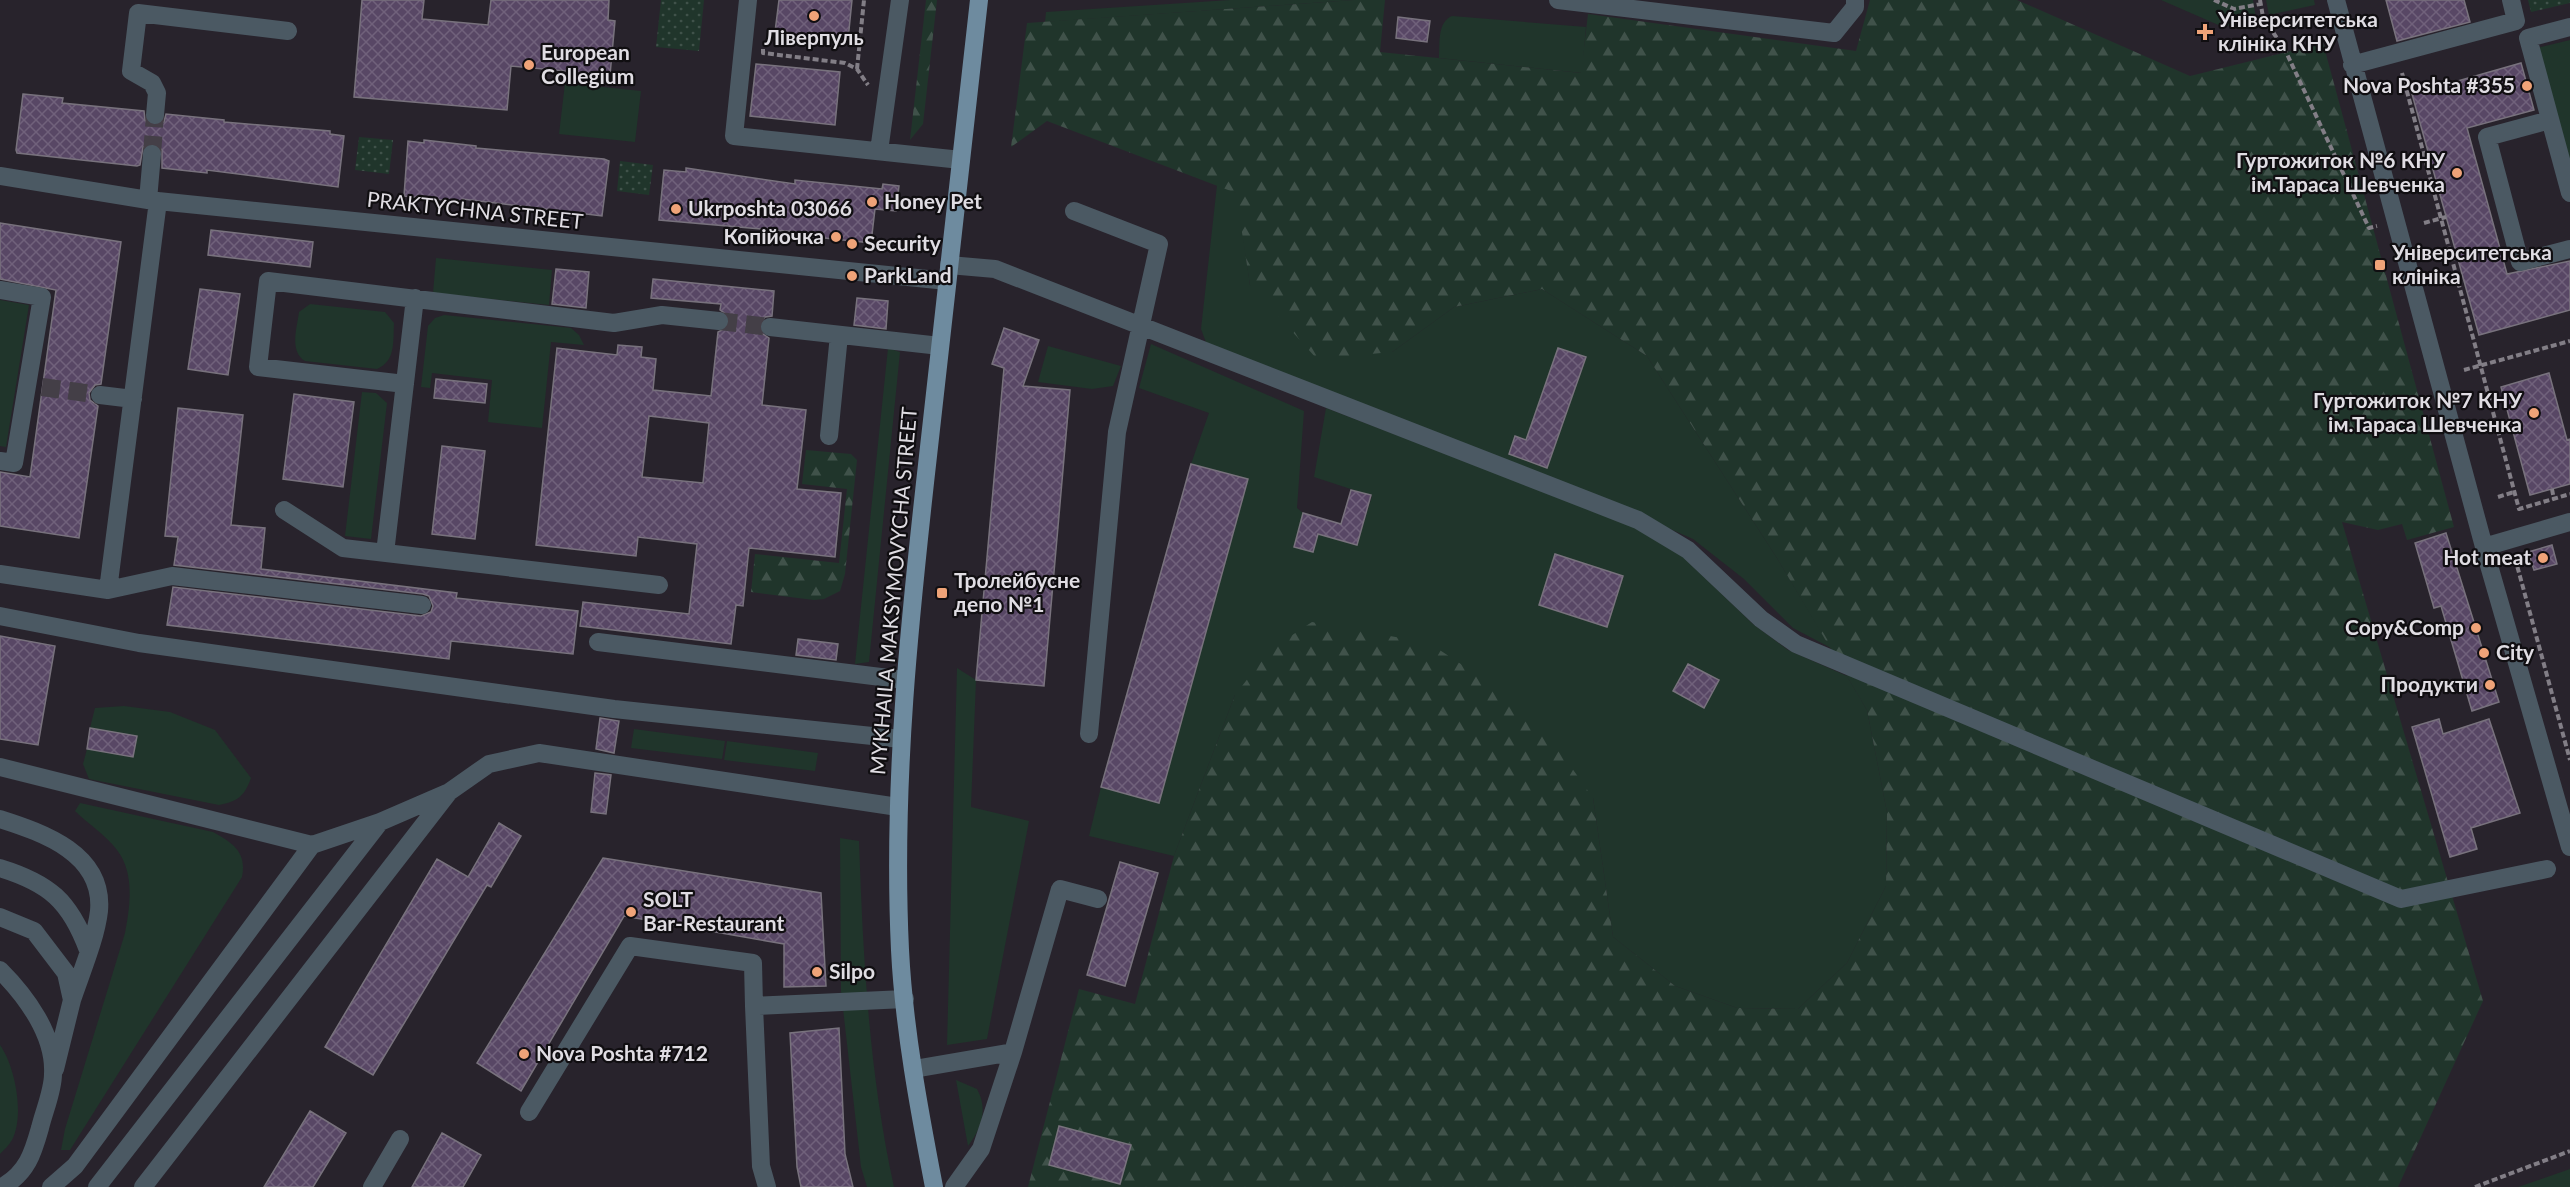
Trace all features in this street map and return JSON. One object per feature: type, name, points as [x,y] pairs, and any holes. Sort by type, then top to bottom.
[{"type":"main road","name":"MYKHAILA MAKSYMOVYCHA STREET","points":[[934,1187],[914,1069],[900,952],[898,807],[904,680],[979,0]]},
{"type":"street","points":[[747,0],[734,136],[961,160]]},
{"type":"street","points":[[879,151],[900,0]]},
{"type":"street","points":[[1558,0],[1834,33],[1855,7],[1856,0]]},
{"type":"street","points":[[2336,0],[2484,548],[2570,848]]},
{"type":"street","points":[[2352,65],[2516,21],[2511,0]]},
{"type":"street","points":[[155,115],[157,93],[147,79],[134,74],[130,66],[138,13],[288,31]]},
{"type":"street","points":[[2570,27],[2528,39],[2570,193]]},
{"type":"street","points":[[2550,120],[2487,137],[2520,262],[2570,249]]},
{"type":"street","points":[[108,591],[133,399],[153,200],[152,154]]},
{"type":"street","name":"PRAKTYCHNA STREET","points":[[0,176],[153,200],[948,273],[995,269],[1638,520],[1688,550],[1761,619],[1796,644],[2401,899],[2547,869]]},
{"type":"street","points":[[1074,211],[1159,244],[1117,432],[1089,734]]},
{"type":"street","points":[[405,384],[258,367],[268,281],[614,322],[662,315],[719,321]]},
{"type":"street","points":[[0,291],[42,297],[34,386],[14,463],[0,461]]},
{"type":"street","points":[[386,553],[415,298]]},
{"type":"street","points":[[770,327],[940,346]]},
{"type":"street","points":[[829,436],[839,335]]},
{"type":"street","points":[[99,395],[133,399]]},
{"type":"street","points":[[284,510],[343,548],[659,585]]},
{"type":"street","points":[[2484,548],[2570,522]]},
{"type":"street","points":[[0,574],[108,591],[172,576],[422,605]]},
{"type":"street","points":[[0,616],[139,643],[614,709],[901,739]]},
{"type":"street","points":[[598,642],[904,680]]},
{"type":"street","points":[[0,767],[312,845],[380,822],[449,792],[489,764],[539,753],[898,807]]},
{"type":"street","points":[[143,1187],[449,792]]},
{"type":"street","points":[[0,819],[43,833],[69,848],[87,868],[99,890],[99,913],[72,1000],[32,1157],[21,1173],[2,1187]]},
{"type":"street","points":[[97,1187],[380,822]]},
{"type":"street","points":[[51,1187],[75,1166],[312,845]]},
{"type":"street","points":[[0,868],[25,876],[47,887],[65,904],[79,925],[88,950]]},
{"type":"street","points":[[954,1187],[981,1149],[1013,1053],[1060,889],[1098,899]]},
{"type":"street","points":[[0,917],[33,931],[53,953],[66,974],[72,1000]]},
{"type":"street","points":[[529,1112],[630,946],[753,963],[761,1166],[767,1187]]},
{"type":"street","points":[[0,970],[21,990],[38,1020],[48,1044],[53,1074]]},
{"type":"street","points":[[754,1006],[905,999]]},
{"type":"street","points":[[914,1069],[1013,1053]]},
{"type":"street","points":[[372,1187],[400,1139]]},
{"type":"path","points":[[857,69],[864,0]]},
{"type":"path","points":[[2214,0],[2234,9],[2260,2],[2263,17],[2286,52],[2369,228]]},
{"type":"path","points":[[763,53],[845,63],[857,69],[870,87]]},
{"type":"path","points":[[2402,73],[2444,218],[2519,509],[2570,494]]},
{"type":"path","points":[[2424,223],[2444,218]]},
{"type":"path","points":[[2464,370],[2570,341]]},
{"type":"path","points":[[2498,496],[2514,492]]},
{"type":"path","points":[[2510,540],[2570,760]]},
{"type":"path","points":[[2475,1187],[2570,1151]]},
{"type":"green space","points":[[661,0],[704,0],[699,51],[656,47]]},
{"type":"green space","points":[[926,0],[937,0],[923,124],[910,140]]},
{"type":"green space","points":[[1230,0],[1354,0],[1045,22],[1046,12]]},
{"type":"green space","points":[[1354,0],[1385,0],[1380,52],[1581,73],[1588,14],[1856,51],[1870,0],[2017,0],[2190,76],[2323,43],[2454,527],[2407,540],[2402,524],[2378,530],[2342,522],[2483,1001],[2398,1187],[1028,1187],[1079,989],[1135,1004],[1174,856],[1235,695],[1271,649],[1312,622],[1429,643],[1531,710],[1593,798],[1613,937],[1675,986],[1737,1008],[1798,1009],[1847,963],[1886,886],[1887,812],[1867,710],[1777,558],[1647,356],[1542,289],[1454,307],[1392,352],[1317,359],[1250,285],[1236,193],[1047,121],[1011,147],[1027,23]]},
{"type":"green space","points":[[2161,0],[2253,0],[2256,19],[2223,27]]},
{"type":"green space","points":[[2266,0],[2314,0],[2315,5],[2269,15]]},
{"type":"green space","points":[[2528,0],[2570,0],[2570,3],[2531,12]]},
{"type":"green space","points":[[1452,16],[1586,27],[1582,73],[1439,58],[1442,28],[1447,19]]},
{"type":"green space","points":[[2570,40],[2570,166],[2537,48]]},
{"type":"green space","points":[[565,83],[641,91],[635,142],[559,134]]},
{"type":"green space","points":[[359,137],[393,140],[389,174],[355,170]]},
{"type":"green space","points":[[620,161],[653,165],[649,195],[617,191]]},
{"type":"green space","points":[[1217,185],[1237,193],[1250,285],[1392,352],[1454,307],[1542,289],[1647,356],[1777,558],[1831,648],[1793,628],[1744,579],[1693,539],[1563,482],[1207,345],[1201,329]]},
{"type":"green space","points":[[436,258],[552,270],[549,305],[433,293]]},
{"type":"green space","points":[[0,300],[29,305],[6,447],[0,446]]},
{"type":"green space","points":[[310,304],[385,312],[394,323],[392,350],[388,361],[377,369],[305,361],[297,351],[296,332],[299,312]]},
{"type":"green space","points":[[444,315],[571,328],[579,335],[584,345],[551,342],[542,428],[488,422],[492,380],[432,373],[430,388],[421,387],[428,326],[435,318]]},
{"type":"green space","points":[[1151,344],[1304,411],[1297,508],[1303,513],[1294,547],[1313,552],[1322,518],[1341,527],[1338,540],[1357,545],[1372,496],[1314,477],[1326,408],[1639,528],[1683,557],[1753,624],[1788,650],[1847,676],[1867,710],[1887,812],[1886,886],[1847,963],[1798,1009],[1737,1008],[1675,986],[1613,937],[1593,798],[1235,695],[1174,856],[1089,836],[1101,787],[1159,802],[1248,480],[1191,464],[1209,413],[1139,388]]},
{"type":"green space","points":[[1048,346],[1121,366],[1113,386],[1092,389],[1038,382]]},
{"type":"green space","points":[[888,348],[900,352],[869,662],[855,664]]},
{"type":"green space","points":[[362,392],[376,393],[387,403],[371,539],[345,536]]},
{"type":"green space","points":[[806,450],[851,454],[857,460],[845,574],[840,591],[824,599],[814,600],[751,592],[755,554],[839,563],[847,489],[802,484]]},
{"type":"green space","points":[[957,668],[976,680],[971,807],[1029,821],[987,1039],[947,1045]]},
{"type":"green space","points":[[124,706],[170,712],[215,730],[251,778],[246,790],[236,800],[219,805],[89,779],[83,764],[87,749],[133,757],[136,736],[90,728],[95,708]]},
{"type":"green space","points":[[634,729],[725,741],[722,759],[631,748]]},
{"type":"green space","points":[[727,741],[818,753],[815,771],[724,760]]},
{"type":"green space","points":[[80,803],[213,832],[237,849],[243,868],[242,877],[70,1150],[61,1150],[65,1129],[125,933],[130,890],[123,859],[108,839],[75,811]]},
{"type":"green space","points":[[840,838],[859,841],[873,1058],[885,1144],[894,1187],[867,1187],[861,1167],[841,991]]},
{"type":"green space","points":[[0,1045],[14,1078],[18,1118],[11,1142],[0,1154]]},
{"type":"green space","points":[[956,1080],[977,1089],[982,1104],[980,1125],[968,1146]]},
{"type":"green space","points":[[2570,1169],[2570,1187],[2518,1187]]},
{"type":"building","points":[[362,0],[424,0],[422,19],[488,25],[491,0],[609,0],[608,20],[615,21],[610,75],[511,66],[507,110],[354,97]]},
{"type":"building","name":"Ліверпуль","points":[[779,0],[852,0],[848,40],[775,32]]},
{"type":"building","points":[[2386,0],[2464,0],[2470,22],[2397,41]]},
{"type":"building","points":[[1398,17],[1430,21],[1427,42],[1396,38]]},
{"type":"building","name":"Гуртожиток №6 КНУ ім.Тараса Шевченка","points":[[2521,63],[2534,110],[2467,128],[2507,274],[2570,261],[2570,310],[2479,335],[2412,94]]},
{"type":"building","points":[[756,64],[840,72],[835,125],[750,116]]},
{"type":"building","points":[[23,94],[63,98],[62,103],[144,111],[145,120],[153,126],[164,122],[166,114],[224,120],[224,122],[330,131],[330,134],[344,136],[338,187],[207,170],[207,173],[162,168],[162,150],[154,143],[143,147],[140,165],[137,166],[17,153]]},
{"type":"building","points":[[424,140],[476,146],[476,148],[609,161],[602,216],[463,199],[463,202],[404,196],[408,141],[424,143]]},
{"type":"building","points":[[686,168],[795,184],[795,180],[882,189],[883,184],[899,186],[896,211],[875,209],[871,243],[796,235],[796,232],[659,220],[664,170],[686,172]]},
{"type":"building","points":[[0,223],[121,242],[101,384],[95,385],[89,393],[90,400],[98,406],[79,538],[0,526],[0,472],[30,477],[56,290],[0,279]]},
{"type":"building","points":[[211,230],[313,242],[310,267],[208,255]]},
{"type":"building","points":[[556,269],[589,272],[586,308],[552,304]]},
{"type":"building","points":[[653,279],[774,291],[772,316],[765,317],[759,325],[760,332],[769,338],[762,405],[806,410],[797,489],[841,493],[835,557],[749,548],[743,606],[736,605],[731,644],[580,626],[583,602],[689,614],[697,544],[638,537],[636,556],[536,545],[557,348],[617,355],[618,345],[642,347],[641,357],[656,359],[653,390],[711,396],[718,332],[728,327],[729,316],[720,310],[721,304],[651,298]],"holes":[[[649,416],[709,423],[703,483],[642,477]]]},
{"type":"building","points":[[200,289],[240,294],[228,375],[188,369]]},
{"type":"building","points":[[857,298],[888,301],[886,329],[854,325]]},
{"type":"building","points":[[1004,328],[1039,340],[1023,386],[1070,390],[1044,686],[976,680],[1004,368],[992,364]]},
{"type":"building","points":[[1558,348],[1586,357],[1547,468],[1509,454],[1515,436],[1526,440]]},
{"type":"building","name":"Гуртожиток №7 КНУ ім.Тараса Шевченка","points":[[2549,373],[2567,440],[2570,439],[2570,484],[2530,495],[2501,387]]},
{"type":"building","points":[[436,379],[487,384],[485,403],[434,398]]},
{"type":"building","points":[[294,394],[354,402],[343,487],[283,479]]},
{"type":"building","points":[[178,408],[243,415],[231,525],[265,528],[261,569],[457,593],[456,598],[578,611],[573,654],[451,641],[449,659],[167,625],[173,587],[421,616],[431,612],[433,606],[429,596],[423,594],[174,565],[178,537],[165,536]]},
{"type":"building","points":[[442,446],[485,451],[475,539],[432,534]]},
{"type":"building","points":[[1191,464],[1248,479],[1159,803],[1101,787]]},
{"type":"building","points":[[1351,490],[1371,495],[1357,545],[1318,534],[1313,552],[1294,547],[1303,513],[1341,524]]},
{"type":"building","points":[[2446,533],[2499,702],[2472,711],[2441,606],[2434,608],[2415,543]]},
{"type":"building","name":"Hot meat","points":[[2552,545],[2557,564],[2534,570],[2528,552]]},
{"type":"building","points":[[1555,554],[1623,576],[1607,627],[1539,605]]},
{"type":"building","points":[[0,636],[55,646],[38,745],[0,739]]},
{"type":"building","points":[[798,639],[838,644],[836,660],[796,655]]},
{"type":"building","points":[[1688,664],[1719,680],[1704,708],[1673,691]]},
{"type":"building","points":[[600,718],[619,721],[614,753],[596,749]]},
{"type":"building","points":[[2439,719],[2443,734],[2489,719],[2520,813],[2471,828],[2477,849],[2450,857],[2412,727]]},
{"type":"building","points":[[90,728],[137,736],[133,757],[87,749]]},
{"type":"building","points":[[595,773],[611,775],[606,814],[591,812]]},
{"type":"building","points":[[499,823],[521,836],[491,887],[487,885],[373,1075],[325,1047],[437,859],[468,877]]},
{"type":"building","points":[[603,858],[821,893],[826,986],[784,987],[784,944],[624,916],[521,1091],[477,1063]]},
{"type":"building","points":[[1120,862],[1158,873],[1125,986],[1087,975]]},
{"type":"building","points":[[839,1028],[845,1154],[853,1187],[801,1187],[797,1167],[790,1033]]},
{"type":"building","points":[[310,1111],[346,1133],[313,1187],[264,1187]]},
{"type":"building","points":[[1059,1126],[1131,1145],[1120,1184],[1049,1165]]},
{"type":"building","points":[[442,1133],[481,1155],[463,1187],[412,1187]]},
{"type":"tunnel","points":[[152,154],[155,115]]},
{"type":"tunnel","points":[[719,321],[770,327]]},
{"type":"tunnel","points":[[42,387],[100,395]]},
{"type":"place","name":"Ліверпуль","points":[[814,16]]},
{"type":"place","name":"Університетська клініка КНУ","points":[[2205,32]]},
{"type":"place","name":"European Collegium","points":[[529,65]]},
{"type":"place","name":"Nova Poshta #355","points":[[2527,86]]},
{"type":"place","name":"Гуртожиток №6 КНУ ім.Тараса Шевченка","points":[[2457,173]]},
{"type":"place","name":"Honey Pet","points":[[872,202]]},
{"type":"place","name":"Ukrposhta 03066","points":[[676,209]]},
{"type":"place","name":"Копійочка","points":[[836,237]]},
{"type":"place","name":"Security","points":[[852,244]]},
{"type":"place","name":"Університетська клініка","points":[[2380,265]]},
{"type":"place","name":"ParkLand","points":[[852,276]]},
{"type":"place","name":"Гуртожиток №7 КНУ ім.Тараса Шевченка","points":[[2534,413]]},
{"type":"place","name":"Hot meat","points":[[2543,558]]},
{"type":"place","name":"Тролейбусне депо №1","points":[[942,593]]},
{"type":"place","name":"Copy&Comp","points":[[2476,628]]},
{"type":"place","name":"City","points":[[2484,653]]},
{"type":"place","name":"Продукти","points":[[2490,685]]},
{"type":"place","name":"SOLT Bar-Restaurant","points":[[631,912]]},
{"type":"place","name":"Silpo","points":[[817,972]]},
{"type":"place","name":"Nova Poshta #712","points":[[524,1054]]}]
